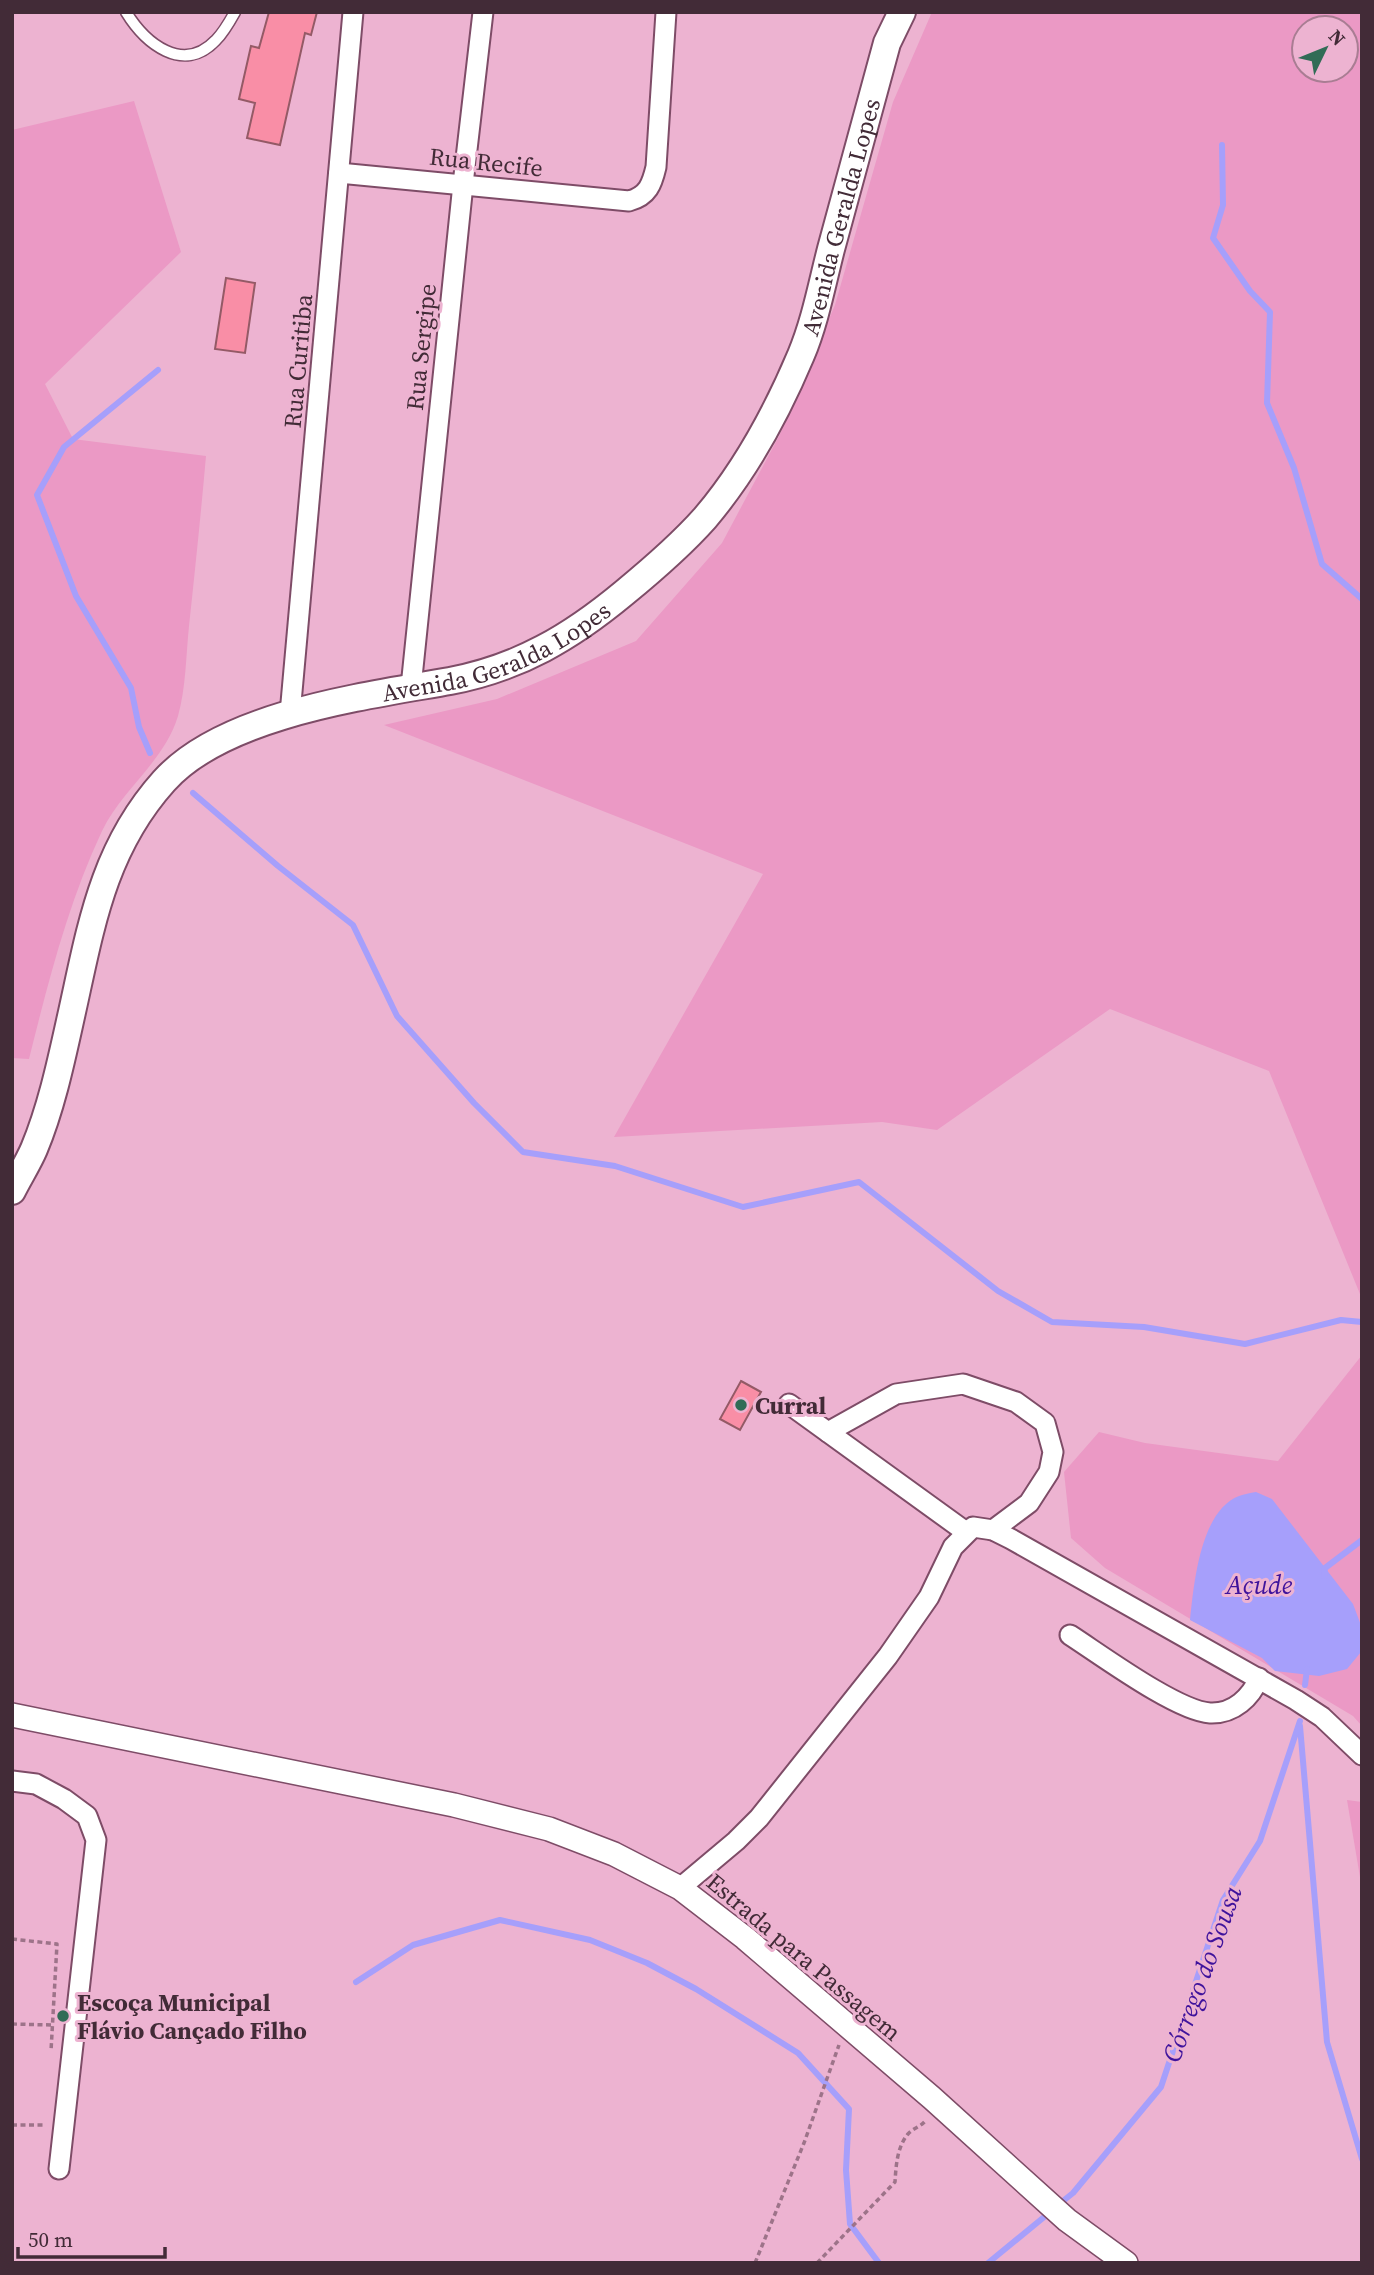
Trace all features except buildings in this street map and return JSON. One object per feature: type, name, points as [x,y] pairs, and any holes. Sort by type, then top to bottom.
[{"type":"main road","name":"Avenida Geralda Lopes","points":[[12,1191],[34,1148],[52,1094],[95,908],[111,863],[133,820],[167,778],[198,754],[241,730],[290,714],[411,687],[477,676],[513,665],[542,651],[576,629],[655,568],[704,519],[732,482],[758,439],[802,352],[887,43],[902,12]]},
{"type":"street","name":"Rua Curitiba","points":[[290,714],[353,12]]},
{"type":"street","name":"Rua Sergipe","points":[[411,687],[483,12]]},
{"type":"street","name":"Rua Recife","points":[[340,173],[629,201],[643,196],[649,190],[656,167],[666,12]]},
{"type":"street","points":[[828,1432],[896,1394],[963,1384],[1016,1402],[1045,1423],[1053,1452],[1049,1472],[1029,1503],[993,1530]]},
{"type":"street","points":[[789,1404],[966,1532]]},
{"type":"street","points":[[680,1888],[736,1842],[759,1818],[912,1623],[929,1597],[953,1547],[973,1527],[993,1530],[1259,1678],[1322,1717],[1362,1755]]},
{"type":"street","points":[[1069,1635],[1172,1699],[1193,1709],[1212,1713],[1229,1709],[1253,1693],[1259,1678]]},
{"type":"street","name":"Estrada para Passagem","points":[[12,1715],[454,1805],[549,1829],[614,1853],[680,1888],[745,1938],[932,2098],[1067,2220],[1126,2263]]},
{"type":"street","points":[[12,1781],[36,1784],[64,1799],[87,1816],[96,1840],[59,2169]]},
{"type":"lane","points":[[126,12],[139,32],[162,50],[179,55],[200,52],[216,41],[235,12]]},
{"type":"path","points":[[12,1939],[57,1944],[51,2052]]},
{"type":"path","points":[[12,2024],[75,2027]]},
{"type":"path","points":[[755,2263],[804,2143],[846,2026]]},
{"type":"path","points":[[817,2263],[895,2182],[897,2158],[908,2133],[921,2127],[928,2118],[932,2098]]},
{"type":"path","points":[[12,2125],[44,2126],[46,2115]]},
{"type":"shaded area","points":[[932,12],[1362,12],[1362,1299],[1269,1071],[1110,1009],[937,1130],[882,1122],[614,1137],[763,874],[384,725],[497,699],[636,641],[722,543],[779,436],[835,305],[893,102]]},
{"type":"shaded area","points":[[134,101],[181,252],[45,384],[73,439],[206,456],[184,683],[181,705],[172,732],[153,762],[110,816],[90,858],[60,944],[29,1059],[12,1058],[12,130]]},
{"type":"shaded area","points":[[1362,1355],[1362,1726],[1353,1716],[1105,1568],[1071,1538],[1064,1472],[1099,1432],[1145,1443],[1278,1461]]},
{"type":"shaded area","points":[[1347,1800],[1362,1802],[1362,1889]]},
{"type":"water","name":"Açude","points":[[1256,1492],[1272,1499],[1353,1604],[1362,1628],[1361,1652],[1347,1669],[1319,1676],[1275,1671],[1262,1658],[1190,1620],[1197,1569],[1207,1532],[1226,1504],[1239,1496]]},
{"type":"waterway","points":[[1222,145],[1223,205],[1213,238],[1250,291],[1270,312],[1267,403],[1294,468],[1322,564],[1362,599]]},
{"type":"waterway","points":[[150,753],[139,727],[131,688],[76,596],[37,495],[64,447],[158,370]]},
{"type":"waterway","points":[[193,793],[278,866],[353,925],[397,1016],[474,1103],[523,1152],[615,1166],[743,1207],[859,1182],[998,1291],[1052,1322],[1144,1327],[1245,1344],[1341,1320],[1362,1322]]},
{"type":"waterway","name":"Córrego do Sousa","points":[[1324,1576],[1325,1568],[1362,1540]]},
{"type":"waterway","name":"Córrego do Sousa","points":[[1305,1685],[1307,1669]]},
{"type":"waterway","name":"Córrego do Sousa","points":[[1063,2201],[1073,2193],[1161,2087],[1223,1900],[1260,1841],[1300,1721]]},
{"type":"waterway","points":[[1300,1726],[1327,2042],[1362,2159]]},
{"type":"waterway","points":[[356,1982],[413,1945],[500,1920],[590,1940],[647,1963],[696,1989],[798,2053],[849,2109],[846,2170],[850,2224],[879,2263]]},
{"type":"waterway","name":"Córrego do Sousa","points":[[988,2263],[1049,2213]]},
{"type":"place","name":"Curral","points":[[741,1405]]},
{"type":"place","name":"Escoça Municipal Flávio Cançado Filho","points":[[63,2016]]}]
